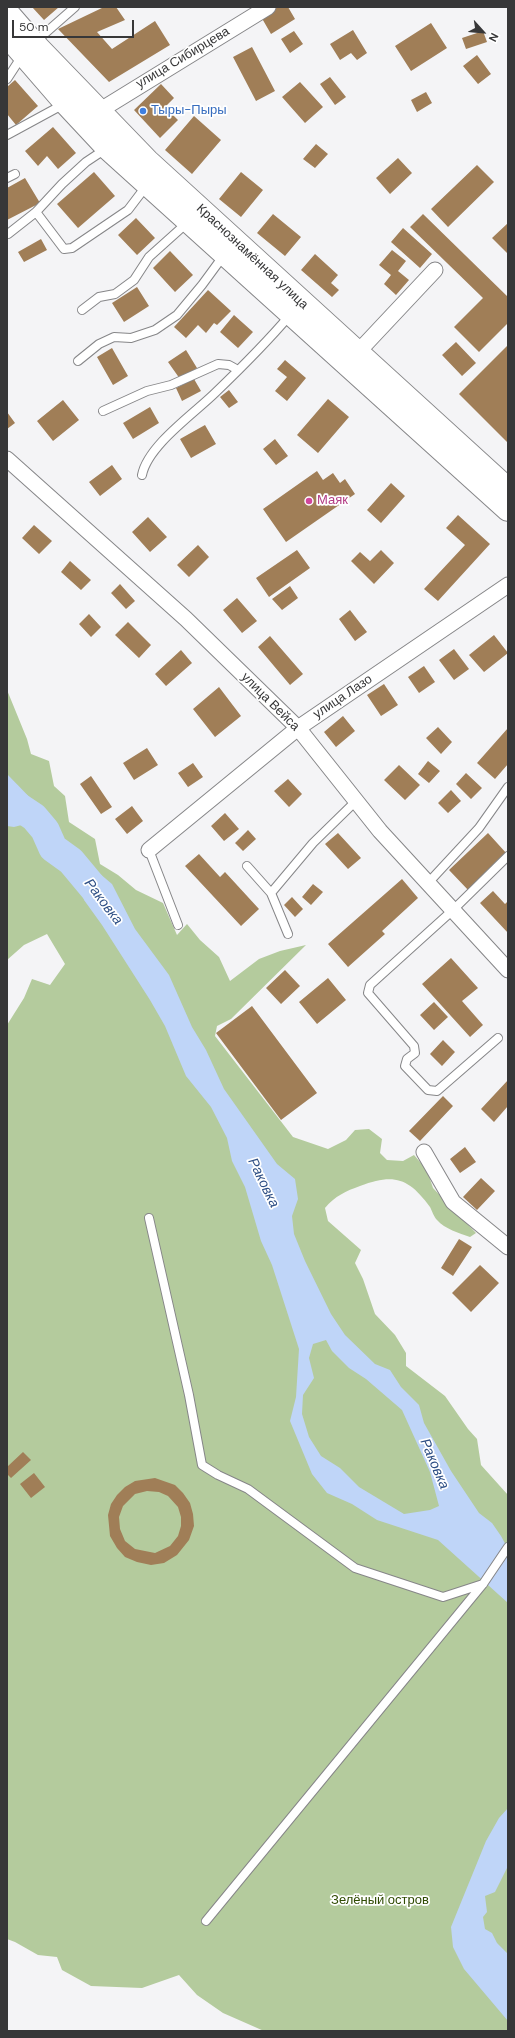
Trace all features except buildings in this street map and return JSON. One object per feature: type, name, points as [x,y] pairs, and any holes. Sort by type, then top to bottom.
[{"type":"highway","name":"Краснознамённая улица","points":[[7,12],[28,49],[65,103],[91,116],[107,148],[225,254],[290,315],[508,489]]},
{"type":"highway","name":"Краснознамённая улица","points":[[7,36],[28,49],[91,116],[154,166],[309,310],[358,352],[405,406],[508,510]]},
{"type":"street","name":"улица Сибирцева","points":[[91,116],[268,7]]},
{"type":"street","points":[[358,352],[435,270]]},
{"type":"street","name":"улица Вейса","points":[[7,459],[186,619],[298,728],[380,831],[508,970]]},
{"type":"street","name":"улица Лазо","points":[[149,850],[298,728],[508,585]]},
{"type":"street","points":[[424,1152],[453,1202],[508,1248]]},
{"type":"lane","points":[[7,79],[28,49],[75,7]]},
{"type":"lane","points":[[7,135],[65,103]]},
{"type":"lane","points":[[8,234],[36,212],[62,184],[86,162],[107,148]]},
{"type":"lane","points":[[36,212],[64,249],[72,248],[128,210],[147,185]]},
{"type":"lane","points":[[82,310],[99,298],[115,294],[134,280],[149,257],[188,222]]},
{"type":"lane","points":[[78,360],[99,344],[114,337],[131,338],[155,330],[166,323],[177,315],[225,254]]},
{"type":"lane","points":[[142,475],[144,466],[179,424],[216,393],[267,342],[290,315]]},
{"type":"lane","points":[[104,411],[148,391],[171,385],[218,364],[229,364],[238,370]]},
{"type":"lane","points":[[428,883],[479,828],[508,787]]},
{"type":"lane","points":[[271,893],[313,843],[356,801]]},
{"type":"lane","points":[[149,850],[178,925]]},
{"type":"lane","points":[[498,1038],[437,1090],[428,1090],[405,1066],[406,1059],[416,1053],[414,1046],[368,993],[370,985],[453,910],[508,856]]},
{"type":"lane","points":[[247,866],[271,893],[288,934]]},
{"type":"lane","points":[[149,1218],[189,1395],[202,1465],[218,1475],[248,1489],[355,1568],[443,1597],[483,1584]]},
{"type":"lane","points":[[206,1921],[483,1584],[508,1547]]},
{"type":"green space","name":"Зелёный остров","points":[[7,690],[27,739],[31,754],[49,761],[54,786],[65,796],[69,822],[95,839],[100,864],[118,875],[136,890],[163,903],[177,935],[187,924],[200,940],[219,957],[230,981],[259,959],[280,951],[306,945],[231,1019],[217,1026],[215,1036],[293,1137],[328,1149],[346,1140],[355,1130],[369,1129],[382,1139],[380,1153],[387,1160],[403,1161],[414,1155],[427,1170],[433,1188],[476,1233],[470,1237],[444,1226],[436,1219],[430,1207],[415,1190],[408,1184],[392,1179],[372,1182],[350,1190],[341,1194],[325,1208],[328,1221],[361,1250],[355,1263],[363,1279],[375,1314],[395,1335],[406,1353],[406,1366],[445,1396],[468,1429],[477,1439],[481,1465],[508,1495],[508,2031],[264,2031],[223,2013],[197,1995],[179,1975],[142,1988],[91,1986],[62,1970],[57,1957],[38,1955],[7,1939],[7,1025],[24,998],[32,979],[50,985],[65,964],[47,934],[24,945],[7,960]]},
{"type":"water","points":[[7,774],[46,817],[57,837],[60,847],[45,847],[40,831],[33,822],[14,827],[7,826]]},
{"type":"water","points":[[77,860],[99,873],[112,884],[135,929],[169,975],[192,1027],[206,1050],[224,1089],[277,1164],[295,1179],[298,1199],[292,1216],[294,1234],[305,1261],[331,1314],[345,1335],[375,1364],[390,1370],[401,1387],[419,1405],[424,1423],[451,1471],[479,1513],[492,1523],[501,1536],[508,1549],[508,1603],[438,1540],[377,1520],[352,1504],[327,1493],[312,1474],[290,1421],[296,1397],[299,1349],[272,1265],[261,1241],[245,1187],[232,1161],[227,1138],[211,1107],[186,1076],[165,1026],[150,1000],[102,925],[84,900],[79,879],[71,861]],"holes":[[[326,1340],[332,1351],[349,1368],[366,1379],[402,1410],[430,1472],[439,1506],[430,1510],[404,1514],[359,1487],[340,1468],[321,1456],[309,1437],[302,1414],[303,1395],[314,1378],[309,1358],[313,1344]]]},
{"type":"water","points":[[508,1808],[508,1866],[495,1892],[485,1896],[487,1912],[483,1917],[485,1929],[492,1933],[497,1943],[508,1954],[508,2021],[464,1969],[453,1947],[451,1927],[486,1841],[499,1818]]},
{"type":"waterway","name":"Раковка","points":[[7,799],[34,817],[45,830],[53,848],[71,861],[96,891]]},
{"type":"place","name":"Тыры-Пыры","points":[[143,111]]},
{"type":"place","name":"Маяк","points":[[309,501]]}]
